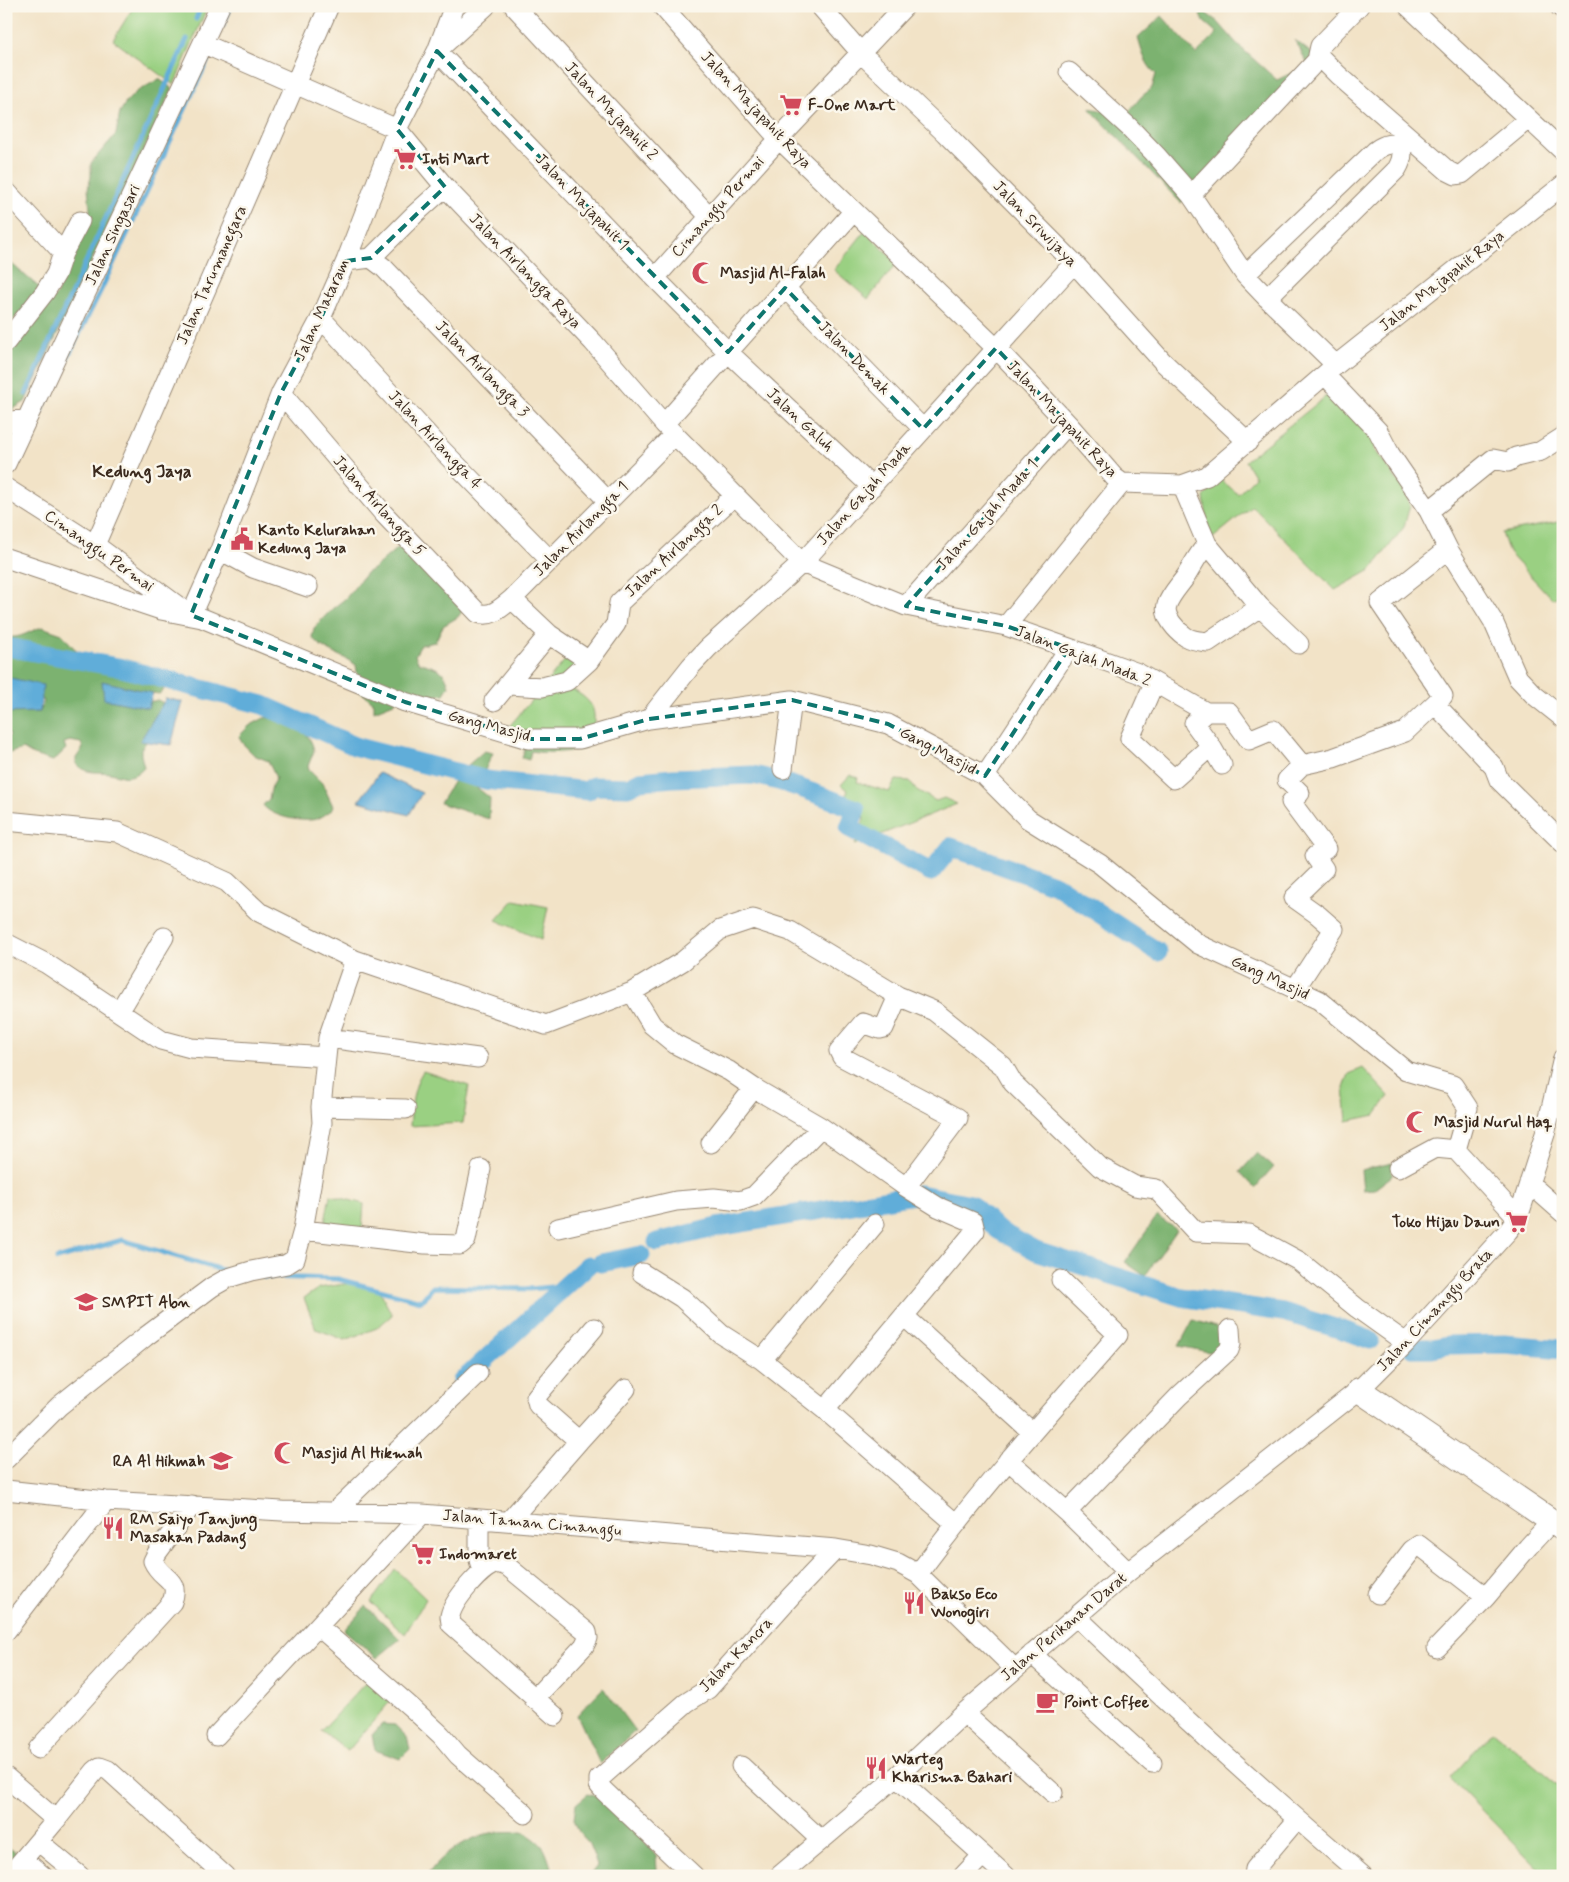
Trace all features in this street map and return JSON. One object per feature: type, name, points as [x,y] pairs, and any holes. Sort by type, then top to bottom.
[{"type":"main road","points":[[1359,1390],[1557,1525]]},
{"type":"street","name":"Jalan Singasari","points":[[6,464],[19,420],[204,44],[220,6]]},
{"type":"street","name":"Jalan Tarumanegara","points":[[95,544],[329,6]]},
{"type":"street","name":"Jalan Mataram","points":[[191,615],[220,550],[281,393],[321,318],[346,260],[397,129],[438,51],[454,6]]},
{"type":"street","points":[[438,51],[486,6]]},
{"type":"street","name":"Jalan Majapahit 2","points":[[514,6],[709,216]]},
{"type":"street","name":"Jalan Majapahit Raya","points":[[662,6],[779,140],[996,348],[1122,484],[1182,485],[1207,476],[1331,370],[1563,185]]},
{"type":"street","name":"Jalan Sriwijaya","points":[[820,6],[861,53],[945,133],[1074,263],[1163,362],[1248,442]]},
{"type":"street","name":"Cimanggu Permai","points":[[654,278],[779,140],[905,6]]},
{"type":"street","points":[[1359,6],[1320,46],[1318,53],[1320,58],[1448,171],[1462,174],[1527,120]]},
{"type":"street","points":[[1408,6],[1527,120],[1563,151]]},
{"type":"street","points":[[1559,6],[1563,9]]},
{"type":"street","name":"Jalan Airlangga Raya","points":[[204,44],[397,129],[444,187],[593,342],[669,429],[802,563]]},
{"type":"street","name":"Jalan Majapahit 1","points":[[438,51],[654,278],[728,352]]},
{"type":"street","points":[[1191,195],[1320,58]]},
{"type":"street","points":[[1069,72],[1129,127],[1191,195],[1245,275],[1331,370],[1378,431],[1390,454],[1429,511],[1448,550],[1493,620],[1518,678],[1534,695],[1563,718]]},
{"type":"street","points":[[1245,275],[1382,145],[1390,143],[1397,146],[1402,152],[1402,160],[1397,169],[1267,298]]},
{"type":"street","points":[[346,260],[371,258],[444,187]]},
{"type":"street","points":[[6,191],[63,252]]},
{"type":"street","name":"Jalan Airlangga 1","points":[[482,615],[493,613],[512,599],[608,501],[669,429],[728,352],[854,211]]},
{"type":"street","points":[[6,342],[45,292],[56,274],[63,252],[80,221]]},
{"type":"street","name":"Jalan Airlangga 3","points":[[371,258],[394,278],[608,501]]},
{"type":"street","name":"Jalan Gajah Mada","points":[[649,719],[691,666],[708,648],[802,563],[1074,263]]},
{"type":"street","name":"Jalan Demak","points":[[786,288],[923,428]]},
{"type":"street","name":"Jalan Airlangga 4","points":[[321,318],[449,457],[550,560]]},
{"type":"street","name":"Jalan Galuh","points":[[728,352],[872,487]]},
{"type":"street","name":"Jalan Airlangga 5","points":[[281,393],[384,513],[482,615]]},
{"type":"street","name":"Jalan Gajah Mada 1","points":[[906,606],[1068,424]]},
{"type":"street","points":[[1429,511],[1494,459],[1508,462],[1516,457],[1541,451],[1563,437]]},
{"type":"street","name":"Jalan Gajah Mada 2","points":[[1006,626],[1122,484]]},
{"type":"street","points":[[1182,485],[1207,544],[1260,607],[1299,644]]},
{"type":"street","name":"Cimanggu Permai","points":[[6,488],[95,544],[191,615]]},
{"type":"street","name":"Jalan Airlangga 2","points":[[509,685],[542,688],[567,681],[589,661],[616,624],[619,603],[734,496]]},
{"type":"street","points":[[1207,544],[1199,552],[1187,575],[1167,604],[1166,612],[1168,619],[1184,636],[1208,642],[1260,607]]},
{"type":"street","points":[[220,550],[253,568],[308,587]]},
{"type":"street","points":[[1295,989],[1334,929],[1294,898],[1324,869],[1315,856],[1326,849],[1291,802],[1300,793],[1287,780],[1302,764],[1333,758],[1405,732],[1443,696],[1380,603],[1448,550]]},
{"type":"street","points":[[6,558],[161,610],[191,615]]},
{"type":"street","name":"Jalan Gajah Mada 2","points":[[802,563],[906,606],[1006,626],[1138,673],[1206,712],[1229,712],[1249,740],[1273,730],[1302,764]]},
{"type":"street","points":[[512,599],[549,634],[589,661]]},
{"type":"street","name":"Gang Masjid","points":[[191,615],[405,702],[528,739],[580,739],[649,719],[792,700],[888,724],[985,776],[1028,819],[1100,864],[1198,944],[1319,1000],[1406,1071],[1452,1085],[1468,1108],[1456,1150]]},
{"type":"street","points":[[494,702],[549,634]]},
{"type":"street","points":[[985,776],[1069,648]]},
{"type":"street","points":[[1154,683],[1130,738],[1174,779],[1211,746]]},
{"type":"street","points":[[783,769],[792,700]]},
{"type":"street","points":[[1435,704],[1494,767],[1498,780],[1563,843]]},
{"type":"street","points":[[1206,712],[1194,723],[1222,765]]},
{"type":"street","points":[[6,821],[117,832],[227,882],[260,912],[355,960],[546,1025],[632,992],[684,961],[720,930],[753,919],[790,931],[898,996],[934,1011],[1003,1066],[1013,1082],[1100,1167],[1135,1186],[1156,1189],[1196,1232],[1250,1234],[1299,1261],[1356,1308],[1406,1343]]},
{"type":"street","points":[[119,1012],[164,937]]},
{"type":"street","points":[[6,943],[47,964],[161,1040],[191,1048],[326,1057]]},
{"type":"street","points":[[6,1459],[59,1406],[145,1337],[212,1287],[228,1278],[292,1262],[296,1258],[303,1230],[322,1123],[321,1106],[328,1038],[355,960]]},
{"type":"street","points":[[632,992],[652,1025],[674,1044],[729,1071],[754,1088],[821,1127],[938,1207],[973,1222],[975,1231],[825,1410]]},
{"type":"street","points":[[898,996],[884,1028],[880,1029],[863,1023],[839,1051],[839,1054],[958,1118],[911,1190]]},
{"type":"street","points":[[328,1038],[478,1058]]},
{"type":"street","name":"Jalan Cimanggu Brata","points":[[1359,1390],[1406,1343],[1508,1232],[1518,1218],[1559,1094],[1563,1058]]},
{"type":"street","points":[[711,1143],[754,1088]]},
{"type":"street","points":[[321,1106],[406,1108]]},
{"type":"street","points":[[558,1228],[676,1200],[714,1198],[740,1200],[754,1196],[821,1127]]},
{"type":"street","points":[[1398,1168],[1435,1148],[1456,1150],[1518,1218]]},
{"type":"street","points":[[303,1230],[424,1244],[460,1245],[466,1240],[481,1169]]},
{"type":"street","points":[[1529,1183],[1563,1213]]},
{"type":"street","points":[[762,1360],[875,1224]]},
{"type":"street","points":[[642,1273],[682,1298],[721,1334],[762,1360],[825,1410],[955,1523]]},
{"type":"street","points":[[918,1574],[955,1523],[1118,1335],[1061,1280]]},
{"type":"street","points":[[904,1316],[1032,1432]]},
{"type":"street","points":[[580,1441],[538,1405],[536,1397],[594,1328]]},
{"type":"street","points":[[1067,1512],[1179,1396],[1229,1350],[1231,1344],[1230,1329]]},
{"type":"street","points":[[335,1511],[478,1373]]},
{"type":"street","points":[[510,1520],[626,1389]]},
{"type":"street","name":"Jalan Perikanan Darat","points":[[779,1876],[896,1777],[964,1713],[1128,1572],[1359,1390]]},
{"type":"street","points":[[1008,1460],[1067,1512],[1128,1572]]},
{"type":"street","name":"Jalan Taman Cimanggu","points":[[6,1490],[106,1501],[282,1511],[422,1514],[510,1520],[836,1549],[871,1555],[898,1563],[918,1574],[1015,1669]]},
{"type":"street","points":[[6,1631],[106,1501]]},
{"type":"street","points":[[38,1749],[172,1602],[176,1592],[174,1584],[156,1568],[153,1561],[157,1552],[192,1505]]},
{"type":"street","points":[[216,1736],[422,1514]]},
{"type":"street","points":[[479,1519],[479,1560],[482,1571]]},
{"type":"street","points":[[1437,1648],[1557,1525]]},
{"type":"street","points":[[1378,1594],[1412,1550],[1419,1545],[1486,1597]]},
{"type":"street","name":"Jalan Kancra","points":[[694,1876],[604,1791],[599,1785],[599,1780],[686,1703],[708,1689],[836,1549]]},
{"type":"street","points":[[534,1698],[584,1646],[588,1638],[587,1632],[507,1566],[501,1563],[495,1564],[482,1571],[455,1604],[450,1616],[451,1624],[534,1698],[555,1716]]},
{"type":"street","points":[[1077,1617],[1296,1819],[1363,1876]]},
{"type":"street","points":[[318,1626],[413,1709],[441,1735],[458,1755],[525,1814]]},
{"type":"street","points":[[1032,1654],[1152,1763]]},
{"type":"street","points":[[964,1713],[1053,1794]]},
{"type":"street","points":[[741,1766],[821,1840]]},
{"type":"street","points":[[9,1876],[39,1842],[95,1770],[100,1767],[108,1770],[225,1876]]},
{"type":"street","points":[[6,1777],[56,1820]]},
{"type":"street","points":[[896,1777],[1006,1876]]},
{"type":"street","points":[[1254,1876],[1255,1869],[1296,1819]]},
{"type":"street","points":[[39,1842],[80,1876]]},
{"type":"street","points":[[963,1876],[982,1856]]},
{"type":"street","points":[[24,1860],[43,1876]]},
{"type":"highlighted area","points":[[437,51],[728,352],[785,288],[923,429],[996,348],[1068,424],[906,606],[1006,626],[1069,648],[985,776],[888,724],[792,700],[649,719],[580,739],[528,739],[405,702],[191,615],[281,393],[321,318],[346,261],[371,258],[445,187],[397,129]]},
{"type":"green space","points":[[134,6],[208,6],[174,85],[113,40]]},
{"type":"green space","points":[[1204,12],[1218,22],[1239,46],[1277,80],[1308,65],[1295,40],[1320,60],[1229,150],[1181,203],[1089,108],[1126,115],[1141,97],[1152,88],[1156,74],[1147,62],[1138,38],[1162,16],[1196,54],[1217,33],[1203,21],[1200,15]]},
{"type":"green space","points":[[159,79],[173,89],[25,402],[6,413],[6,338],[30,325],[57,294],[90,210],[88,188],[91,177],[91,163],[116,134],[120,112],[127,101],[136,92]]},
{"type":"green space","points":[[865,231],[897,263],[868,299],[834,270]]},
{"type":"green space","points":[[6,259],[41,289],[6,328]]},
{"type":"green space","points":[[1330,393],[1381,439],[1374,449],[1403,488],[1410,505],[1404,527],[1371,570],[1335,590],[1252,506],[1213,538],[1208,527],[1204,497],[1220,479],[1238,494],[1255,477],[1245,461]]},
{"type":"green space","points":[[1563,521],[1563,594],[1552,599],[1509,553],[1502,533]]},
{"type":"green space","points":[[404,547],[463,610],[458,617],[443,626],[435,642],[421,645],[415,655],[418,662],[438,669],[444,675],[449,686],[444,694],[425,698],[408,693],[394,703],[374,711],[374,703],[360,691],[356,665],[321,646],[312,637],[314,628],[332,609],[346,598],[366,573],[396,549]]},
{"type":"green space","points":[[42,627],[62,634],[74,648],[85,656],[105,661],[117,659],[137,674],[158,677],[162,681],[165,686],[163,691],[159,694],[153,693],[145,703],[158,700],[163,703],[149,738],[141,749],[144,767],[136,774],[125,777],[84,770],[76,764],[76,758],[83,748],[81,743],[70,741],[64,743],[66,749],[53,761],[33,755],[23,749],[6,754],[6,740],[10,735],[6,730],[6,714],[11,712],[40,712],[44,701],[41,697],[6,688],[6,637],[21,636]]},
{"type":"green space","points":[[572,652],[591,667],[570,688],[586,699],[593,709],[593,739],[507,729]]},
{"type":"green space","points":[[264,718],[280,719],[288,722],[308,736],[314,751],[308,766],[309,770],[322,783],[333,806],[332,810],[313,820],[298,820],[273,813],[263,805],[269,799],[272,785],[276,778],[268,761],[254,755],[242,743],[239,736],[249,726]]},
{"type":"green space","points":[[520,741],[585,745],[584,749],[572,751],[531,751],[529,760],[522,758],[525,749],[519,747]]},
{"type":"green space","points":[[484,751],[493,753],[484,772],[505,774],[502,791],[486,780],[460,774],[490,798],[489,819],[440,803],[459,773]]},
{"type":"green space","points":[[850,775],[858,778],[857,782],[889,792],[896,780],[910,781],[915,789],[936,801],[944,798],[957,804],[855,845],[864,819],[861,807],[844,799],[848,791],[841,785]]},
{"type":"green space","points":[[514,900],[548,907],[541,940],[496,920]]},
{"type":"green space","points":[[1363,1068],[1389,1096],[1375,1115],[1347,1121],[1344,1088],[1349,1074]]},
{"type":"green space","points":[[423,1071],[469,1086],[463,1123],[410,1126],[415,1091]]},
{"type":"green space","points":[[1257,1153],[1273,1167],[1255,1188],[1240,1172]]},
{"type":"green space","points":[[1392,1163],[1392,1176],[1375,1189],[1363,1190],[1361,1170]]},
{"type":"green space","points":[[330,1195],[364,1204],[362,1230],[325,1222]]},
{"type":"green space","points":[[1157,1216],[1177,1230],[1145,1276],[1125,1262]]},
{"type":"green space","points":[[351,1283],[379,1290],[392,1315],[377,1328],[345,1340],[316,1329],[304,1298],[319,1288]]},
{"type":"green space","points":[[1193,1320],[1225,1330],[1219,1354],[1179,1346]]},
{"type":"green space","points":[[395,1569],[426,1599],[405,1634],[371,1602]]},
{"type":"green space","points":[[366,1606],[400,1639],[377,1658],[344,1630]]},
{"type":"green space","points":[[368,1680],[392,1699],[348,1751],[321,1731]]},
{"type":"green space","points":[[603,1688],[635,1731],[600,1764],[577,1715]]},
{"type":"green space","points":[[382,1724],[395,1725],[407,1737],[410,1749],[400,1759],[375,1750],[372,1735]]},
{"type":"green space","points":[[1493,1731],[1563,1789],[1563,1876],[1546,1876],[1450,1778]]},
{"type":"green space","points":[[588,1794],[602,1798],[645,1842],[656,1856],[657,1871],[655,1876],[589,1876],[597,1866],[588,1842],[579,1832],[574,1819],[576,1804]]},
{"type":"green space","points":[[523,1831],[542,1846],[555,1876],[427,1876],[439,1861],[464,1843],[482,1835],[495,1832]]},
{"type":"green space","points":[[6,1846],[17,1853],[6,1865]]},
{"type":"water","points":[[6,677],[43,685],[40,712],[6,713]]},
{"type":"water","points":[[102,681],[153,693],[148,708],[104,699]]},
{"type":"water","points":[[166,698],[183,702],[171,745],[140,741]]},
{"type":"water","points":[[379,773],[422,793],[409,815],[359,801]]},
{"type":"waterway","points":[[196,19],[201,6]]},
{"type":"waterway","points":[[223,25],[231,6]]},
{"type":"waterway","points":[[26,394],[187,39]]},
{"type":"waterway","points":[[35,423],[101,290],[211,53]]},
{"type":"waterway","points":[[6,647],[118,667],[263,705],[357,747],[486,780],[588,791],[593,786],[628,787],[640,781],[673,778],[753,775],[780,781],[856,809],[849,828],[931,872],[951,847],[1056,885],[1158,952]]},
{"type":"waterway","points":[[657,1242],[717,1227],[920,1194],[971,1204],[998,1230],[1036,1251],[1181,1297],[1283,1312],[1370,1340]]},
{"type":"waterway","points":[[57,1259],[122,1240],[228,1272]]},
{"type":"waterway","points":[[601,1263],[641,1255]]},
{"type":"waterway","points":[[462,1381],[588,1265]]},
{"type":"waterway","points":[[263,1277],[338,1279],[421,1301],[433,1287],[529,1289],[563,1286]]},
{"type":"waterway","points":[[1412,1348],[1504,1344],[1563,1349]]},
{"type":"place","name":"F-One Mart","points":[[791,105]]},
{"type":"place","name":"Inti Mart","points":[[405,159]]},
{"type":"place","name":"Masjid Al-Falah","points":[[703,273]]},
{"type":"place","name":"Kanto Kelurahan Kedung Jaya","points":[[242,539]]},
{"type":"place","name":"Masjid Nurul Haq","points":[[1417,1122]]},
{"type":"place","name":"Toko Hijau Daun","points":[[1517,1222]]},
{"type":"place","name":"SMPIT Abn","points":[[86,1302]]},
{"type":"place","name":"Masjid Al Hikmah","points":[[285,1453]]},
{"type":"place","name":"RA Al Hikmah","points":[[221,1461]]},
{"type":"place","name":"RM Saiyo Tanjung Masakan Padang","points":[[113,1528]]},
{"type":"place","name":"Indomaret","points":[[423,1554]]},
{"type":"place","name":"Bakso Eco Wonogiri","points":[[914,1603]]},
{"type":"place","name":"Point Coffee","points":[[1047,1702]]},
{"type":"place","name":"Warteg Kharisma Bahari","points":[[876,1768]]},
{"type":"district","name":"Kedung Jaya","points":[[142,472]]}]
